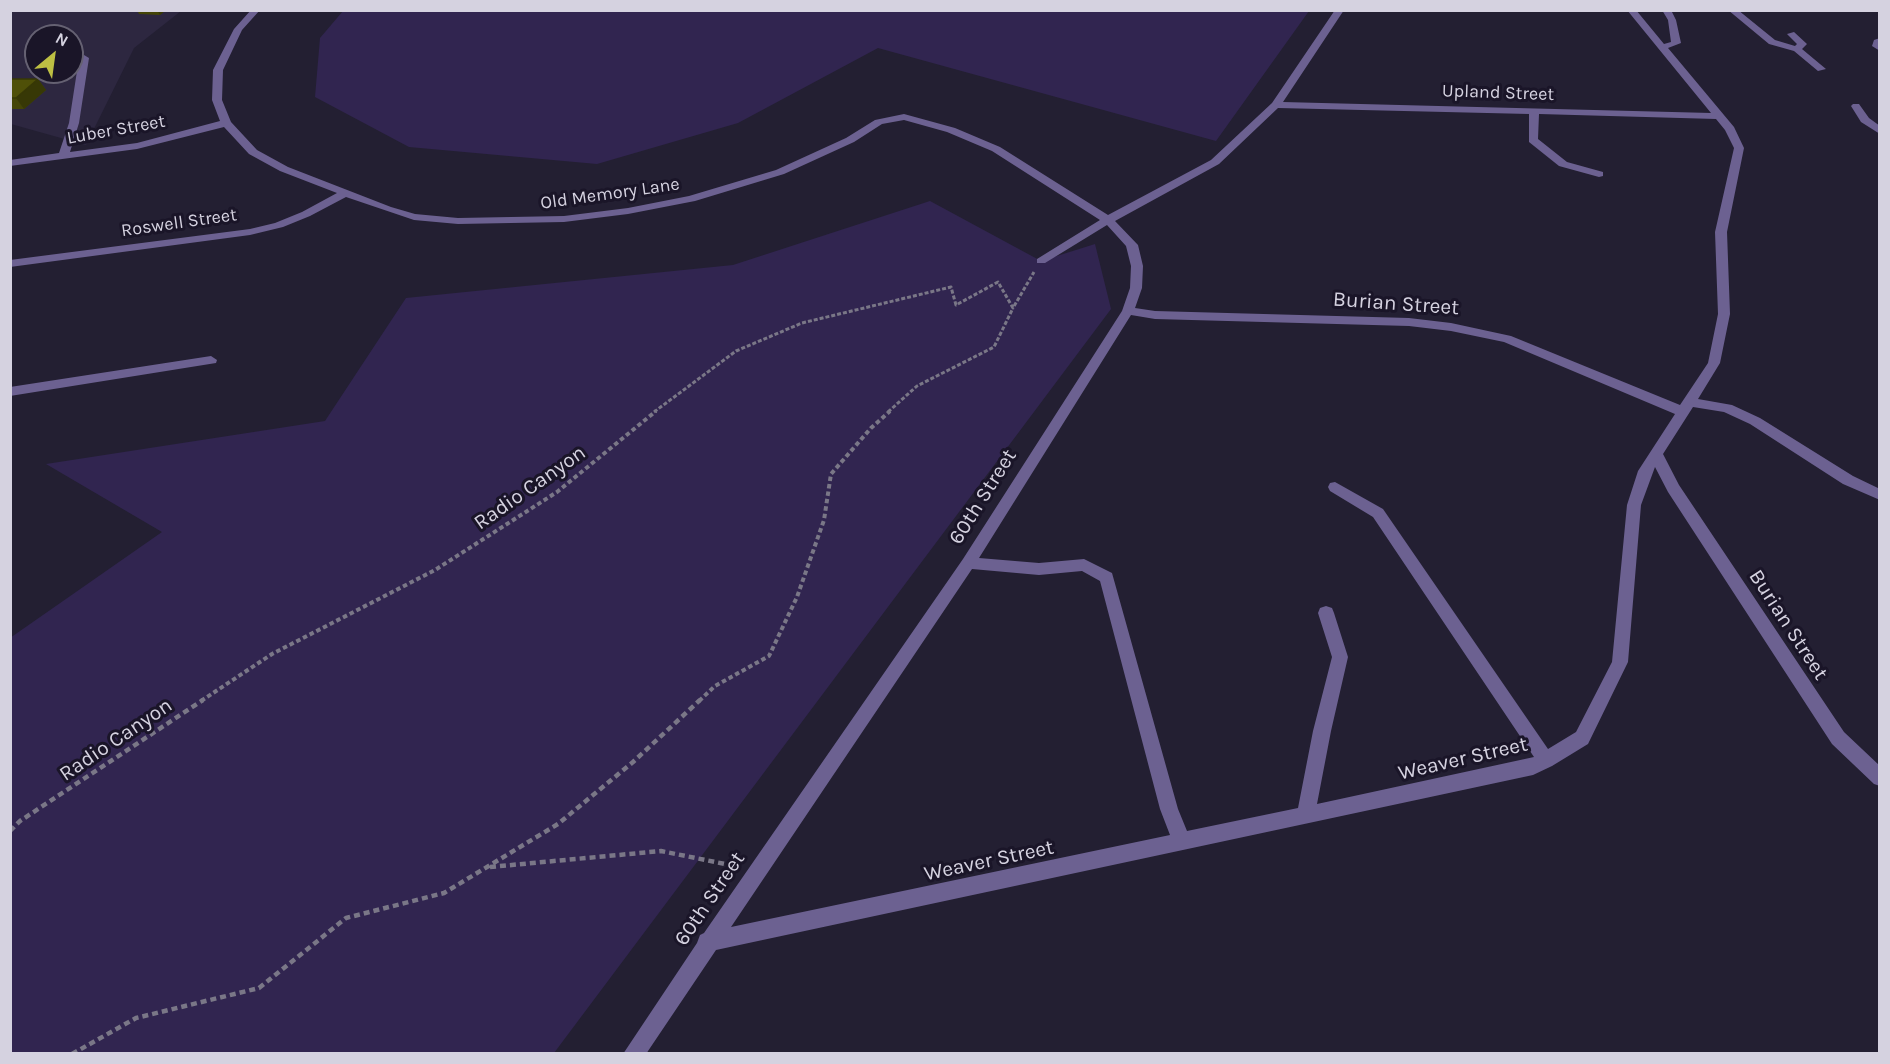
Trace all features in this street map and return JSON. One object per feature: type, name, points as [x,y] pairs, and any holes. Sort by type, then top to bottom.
[{"type":"street","name":"Old Memory Lane","points":[[256,10],[238,29],[218,70],[217,100],[226,123],[254,152],[284,169],[414,217],[459,221],[564,219],[628,211],[691,199],[780,172],[850,140],[879,122],[904,117],[974,138],[1108,220]]},
{"type":"street","points":[[1041,261],[1108,220],[1215,162],[1276,105],[1340,10]]},
{"type":"street","name":"Weaver Street","points":[[707,942],[1533,767],[1582,738],[1620,662],[1634,505],[1645,471],[1714,363],[1724,314],[1721,232],[1739,148],[1730,129],[1631,10]]},
{"type":"street","points":[[1662,47],[1676,43],[1672,20],[1666,10]]},
{"type":"street","points":[[1732,10],[1772,42],[1797,49],[1821,69]]},
{"type":"street","points":[[1791,34],[1802,45],[1797,49]]},
{"type":"street","points":[[1880,41],[1877,42],[1880,48]]},
{"type":"street","points":[[63,157],[74,123],[80,84]]},
{"type":"street","name":"Upland Street","points":[[1276,105],[1719,116]]},
{"type":"street","points":[[1856,106],[1865,120],[1880,131]]},
{"type":"street","points":[[1534,111],[1533,140],[1563,164],[1599,174]]},
{"type":"street","name":"Luber Street","points":[[10,163],[137,146],[226,123]]},
{"type":"street","name":"Roswell Street","points":[[10,264],[250,232],[279,225],[306,214],[345,193]]},
{"type":"street","name":"60th Street","points":[[633,1053],[968,563],[1128,311],[1136,288],[1137,266],[1132,245],[1108,220]]},
{"type":"street","name":"Burian Street","points":[[1128,311],[1155,315],[1409,322],[1451,327],[1507,339],[1687,407],[1727,408],[1755,422],[1848,480],[1880,495]]},
{"type":"street","points":[[10,392],[211,360]]},
{"type":"street","name":"Burian Street","points":[[1656,454],[1673,488],[1838,738],[1880,778]]},
{"type":"street","points":[[1335,487],[1378,513],[1546,760]]},
{"type":"street","points":[[968,563],[1040,569],[1084,565],[1107,577],[1170,809],[1182,842]]},
{"type":"street","points":[[1306,815],[1322,731],[1340,657],[1326,613]]},
{"type":"path","points":[[72,1053],[136,1018],[259,988],[346,918],[444,892],[558,824],[633,762],[715,686],[769,656],[796,597],[824,520],[831,474],[871,428],[917,386],[994,347],[1013,308],[1041,261]]},
{"type":"path","name":"Radio Canyon","points":[[10,831],[20,821],[272,654],[435,570],[557,492],[669,400],[736,351],[802,322],[951,287],[956,305],[998,282],[1013,308]]},
{"type":"path","points":[[486,867],[661,851],[725,864]]},
{"type":"shaded area","points":[[10,11],[181,11],[134,48],[86,145],[11,124]]},
{"type":"shaded area","points":[[343,11],[1309,11],[1216,141],[878,48],[738,123],[597,164],[409,147],[315,97],[320,38]]},
{"type":"shaded area","points":[[930,201],[1041,261],[1095,244],[1111,309],[554,1053],[11,1053],[10,638],[162,532],[46,464],[325,421],[406,298],[733,265]]},
{"type":"building","points":[[10,79],[24,79],[24,84],[32,84],[16,98],[10,98]]}]
